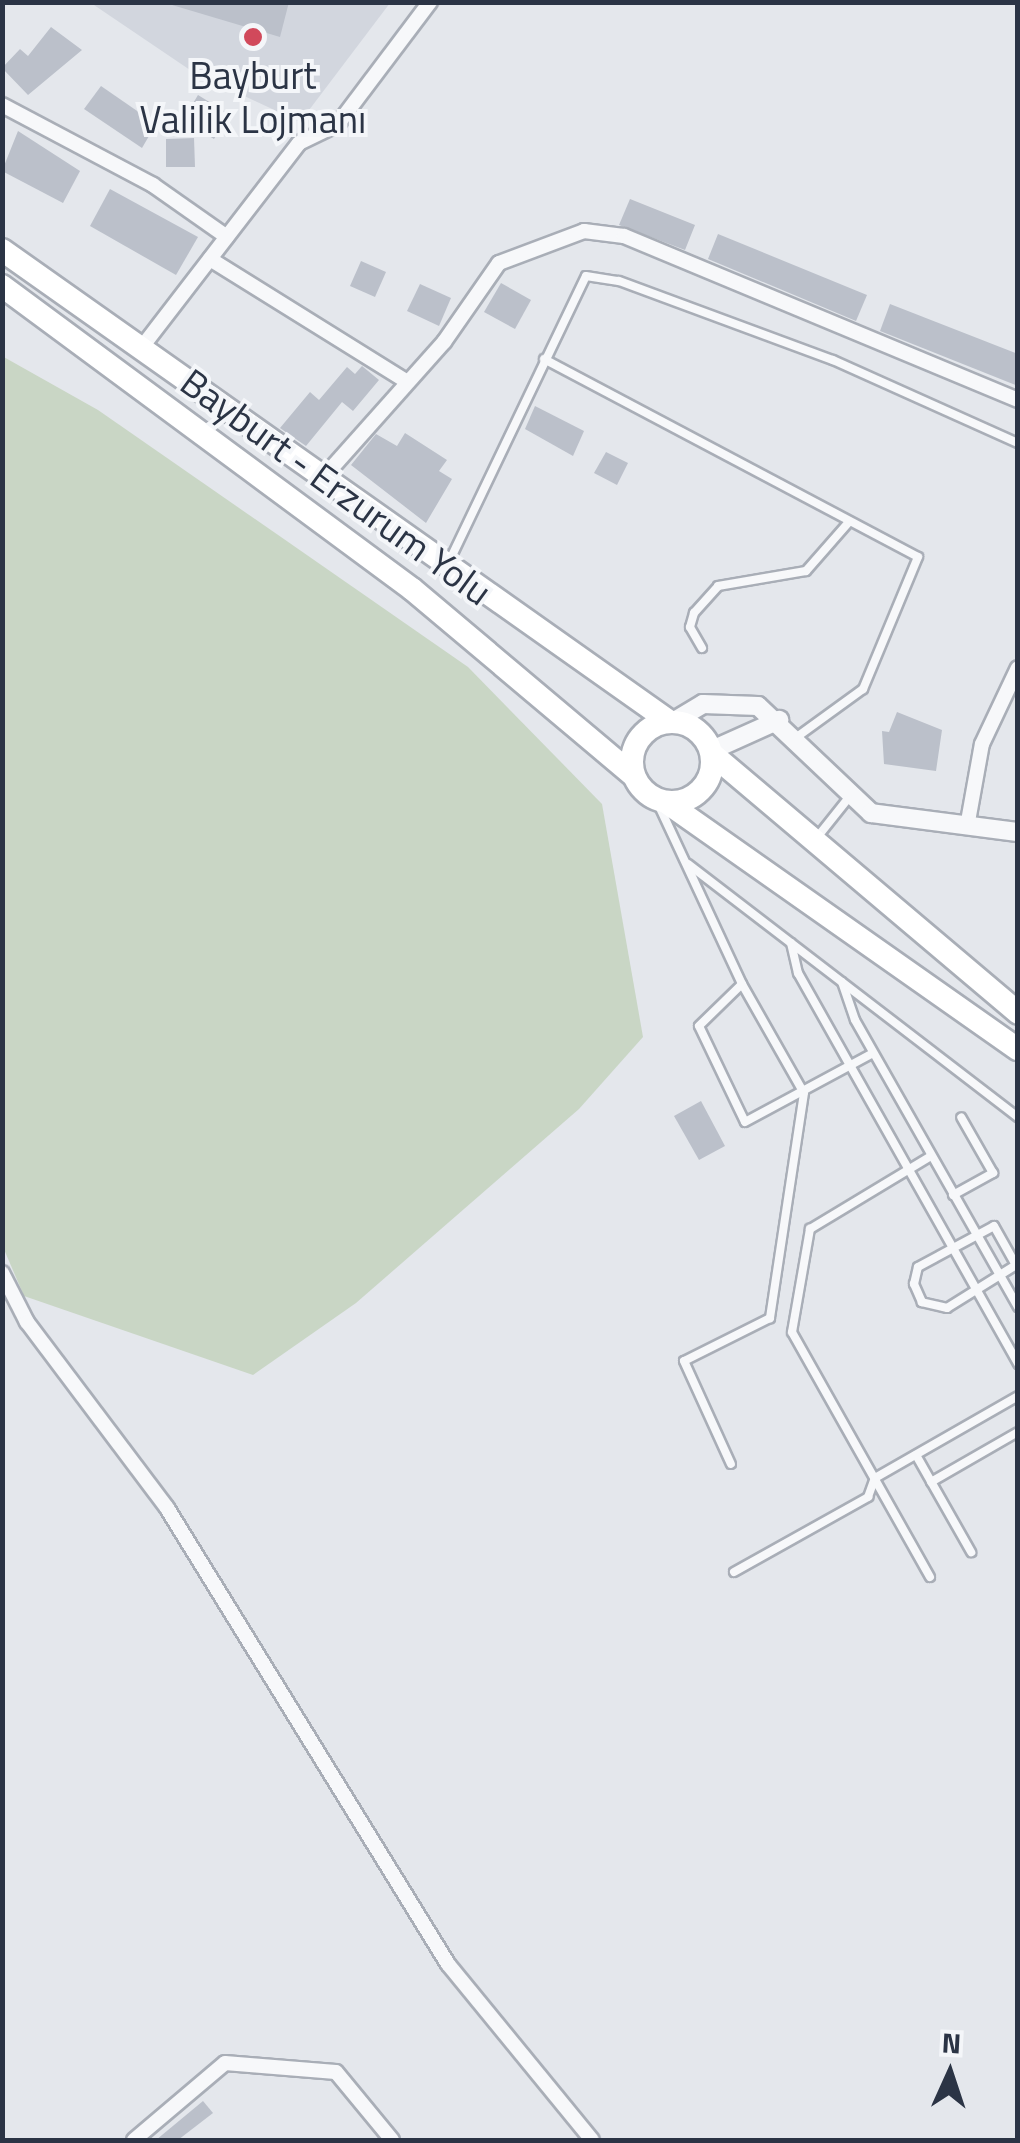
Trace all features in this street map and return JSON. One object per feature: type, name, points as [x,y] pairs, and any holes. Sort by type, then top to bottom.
[{"type":"highway","name":"Bayburt - Erzurum Yolu","points":[[2,250],[142,347],[320,481],[672,722],[692,727],[711,752],[813,842],[1018,1013]]},
{"type":"highway","name":"Bayburt - Erzurum Yolu","points":[[2,286],[412,589],[661,801],[1018,1048]]},
{"type":"highway","points":[[634,776],[636,744],[672,722]]},
{"type":"highway","points":[[661,801],[705,786],[711,752]]},
{"type":"street","points":[[142,347],[299,142],[338,124],[430,2]]},
{"type":"street","points":[[2,105],[153,184],[227,237]]},
{"type":"street","points":[[320,481],[499,264],[565,234],[600,231],[1018,400]]},
{"type":"street","points":[[210,259],[406,380]]},
{"type":"street","points":[[967,827],[982,744],[1018,668]]},
{"type":"street","points":[[672,722],[693,706],[736,702],[779,720],[850,796],[890,820],[1018,832]]},
{"type":"street","points":[[711,752],[779,720]]},
{"type":"street","points":[[3,1274],[27,1322],[167,1508],[448,1964],[592,2140]]},
{"type":"street","points":[[134,2140],[225,2064],[336,2072],[392,2140]]},
{"type":"lane","points":[[446,568],[586,276],[602,277],[833,360],[1018,443]]},
{"type":"lane","points":[[544,359],[848,523],[918,556],[864,689],[798,736]]},
{"type":"lane","points":[[702,648],[690,627],[694,613],[718,586],[806,571],[848,523]]},
{"type":"lane","points":[[813,842],[850,796]]},
{"type":"lane","points":[[661,801],[742,984],[804,1092],[770,1318],[684,1361],[731,1464]]},
{"type":"lane","points":[[686,862],[1018,1117]]},
{"type":"lane","points":[[791,943],[798,973],[1018,1364]]},
{"type":"lane","points":[[842,982],[873,1053],[1018,1308]]},
{"type":"lane","points":[[742,984],[699,1026],[745,1122],[873,1053]]},
{"type":"lane","points":[[953,1195],[992,1173],[961,1117]]},
{"type":"lane","points":[[930,1577],[792,1332],[810,1228],[931,1156]]},
{"type":"lane","points":[[994,1226],[1016,1265],[939,1310],[918,1296],[918,1267],[976,1236],[994,1226]]},
{"type":"lane","points":[[734,1572],[868,1497],[875,1478],[1018,1396]]},
{"type":"lane","points":[[932,1482],[1018,1432]]},
{"type":"lane","points":[[916,1455],[972,1552]]},
{"type":"shaded area","name":"Bayburt Valilik Lojmanı","points":[[91,3],[390,3],[300,122],[193,72]]},
{"type":"green space","points":[[2,356],[98,410],[468,667],[602,804],[643,1037],[579,1109],[356,1303],[253,1375],[24,1296],[3,1247]]},
{"type":"building","name":"Bayburt Valilik Lojmanı","points":[[162,2],[289,2],[280,37]]},
{"type":"building","points":[[51,27],[82,50],[28,95],[2,68],[20,49],[28,56]]},
{"type":"building","points":[[101,86],[156,124],[142,148],[84,109]]},
{"type":"building","points":[[198,95],[229,114],[214,139],[183,120]]},
{"type":"building","points":[[18,131],[80,171],[63,203],[2,171]]},
{"type":"building","points":[[194,138],[195,167],[166,167],[166,139]]},
{"type":"building","points":[[110,189],[198,237],[176,275],[90,226]]},
{"type":"building","points":[[630,199],[695,225],[685,250],[619,225]]},
{"type":"building","points":[[718,234],[867,295],[856,321],[708,259]]},
{"type":"building","points":[[361,261],[386,272],[375,297],[350,286]]},
{"type":"building","points":[[501,283],[531,300],[515,329],[484,312]]},
{"type":"building","points":[[420,284],[451,298],[439,326],[407,311]]},
{"type":"building","points":[[890,304],[1018,354],[1018,386],[880,331]]},
{"type":"building","points":[[362,366],[379,380],[353,411],[342,402],[306,446],[280,428],[310,392],[319,400],[347,367],[355,374]]},
{"type":"building","points":[[535,406],[584,431],[573,456],[525,429]]},
{"type":"building","points":[[405,433],[447,460],[439,471],[452,479],[426,523],[351,465],[376,434],[397,446]]},
{"type":"building","points":[[606,452],[628,463],[617,485],[594,473]]},
{"type":"building","points":[[897,712],[942,730],[936,771],[884,764],[882,731],[889,732]]},
{"type":"building","points":[[701,1101],[725,1146],[699,1160],[674,1116]]},
{"type":"building","points":[[203,2101],[213,2113],[178,2140],[156,2140]]},
{"type":"place","name":"Bayburt Valilik Lojmanı","points":[[253,37]]}]
